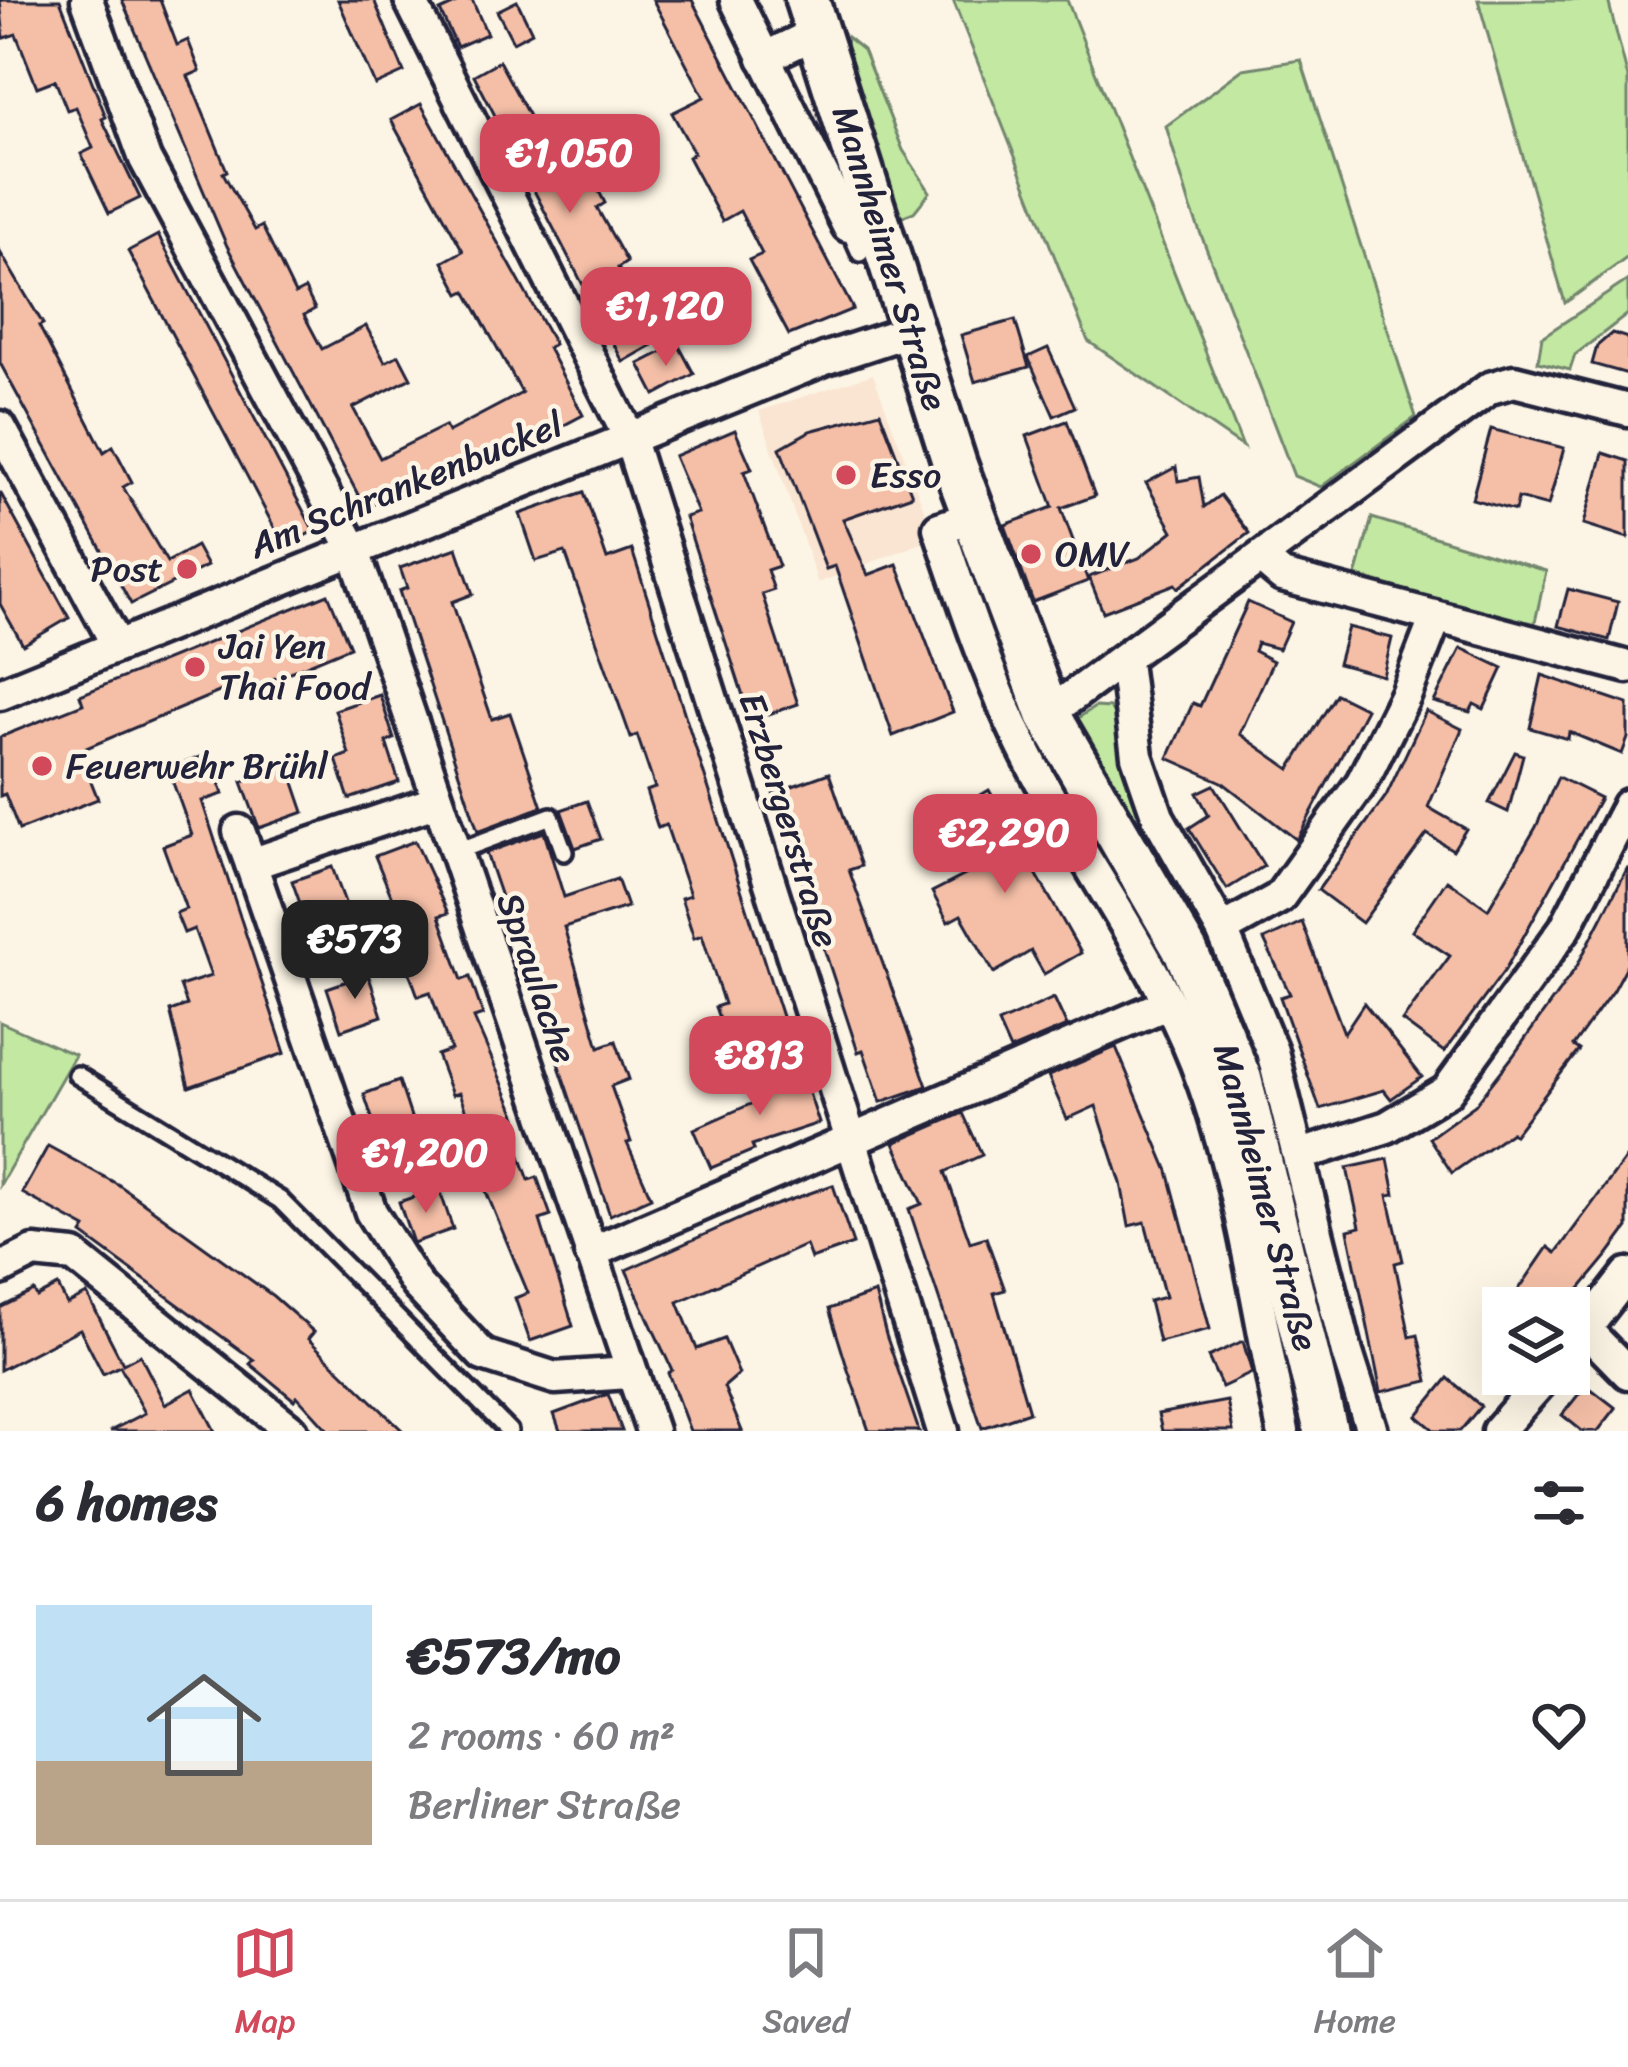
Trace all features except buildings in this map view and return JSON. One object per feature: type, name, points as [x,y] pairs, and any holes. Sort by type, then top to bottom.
[{"type":"main road","name":"Mannheimer Straße","points":[[814,16],[974,516],[1048,714],[1211,1001],[1240,1079],[1326,1431]]},
{"type":"street","name":"Spraulache","points":[[87,0],[145,159],[353,548],[435,802],[652,1431]]},
{"type":"street","name":"Erzbergerstraße","points":[[410,0],[629,437],[943,1431]]},
{"type":"street","points":[[736,0],[854,239]]},
{"type":"street","points":[[764,58],[814,16]]},
{"type":"street","name":"Am Schrankenbuckel","points":[[0,694],[827,358],[912,331]]},
{"type":"street","points":[[1048,714],[1125,662],[1490,388],[1514,381],[1628,410]]},
{"type":"street","points":[[0,427],[117,645]]},
{"type":"street","name":"Mannheimer Straße","points":[[974,516],[939,528],[1012,726],[1169,1003],[1204,1085],[1227,1164],[1283,1431]]},
{"type":"street","points":[[1262,559],[1282,575],[1628,667]]},
{"type":"street","points":[[1222,930],[1279,898],[1361,782],[1406,694],[1436,616]]},
{"type":"street","name":"Mannheimer Straße","points":[[1125,662],[1137,756],[1158,817],[1222,930],[1272,1051],[1347,1353],[1372,1431]]},
{"type":"street","points":[[251,864],[435,802]]},
{"type":"street","points":[[1301,1155],[1387,1127],[1447,1091],[1565,928],[1628,805]]},
{"type":"street","points":[[239,831],[371,1212],[416,1283],[483,1355],[555,1378],[629,1373]]},
{"type":"street","points":[[590,1253],[1169,1003]]},
{"type":"street","points":[[0,1269],[34,1252],[74,1256],[292,1431]]},
{"type":"street","points":[[1590,1324],[1628,1274]]},
{"type":"street","points":[[1590,1348],[1628,1373]]},
{"type":"street","points":[[1498,1431],[1530,1395]]},
{"type":"lane","points":[[453,854],[551,816],[564,852]]},
{"type":"lane","points":[[77,1075],[280,1200],[509,1431]]},
{"type":"shaded area","name":"Esso","points":[[873,374],[935,538],[818,583],[759,411]]},
{"type":"green space","points":[[953,0],[1067,0],[1243,447],[1088,341]]},
{"type":"green space","points":[[1478,0],[1608,0],[1628,78],[1628,257],[1565,303]]},
{"type":"green space","points":[[847,37],[863,50],[903,150],[930,192],[914,212],[901,217],[845,53]]},
{"type":"green space","points":[[1301,60],[1416,417],[1321,487],[1294,476],[1190,206],[1166,126],[1243,69]]},
{"type":"green space","points":[[1628,280],[1628,314],[1575,355],[1570,370],[1538,362],[1542,337]]},
{"type":"green space","points":[[1372,518],[1546,571],[1534,627],[1356,576]]},
{"type":"green space","points":[[1095,707],[1110,708],[1118,722],[1149,832],[1257,1038],[1358,1431],[1340,1431],[1276,1160],[1070,723]]},
{"type":"green space","points":[[0,1022],[75,1055],[0,1185]]},
{"type":"place","name":"Esso","points":[[846,475]]},
{"type":"place","name":"OMV","points":[[1031,554]]},
{"type":"place","name":"Post","points":[[187,569]]},
{"type":"place","name":"Jai Yen Thai Food","points":[[195,667]]},
{"type":"place","name":"Feuerwehr Brühl","points":[[42,766]]}]
